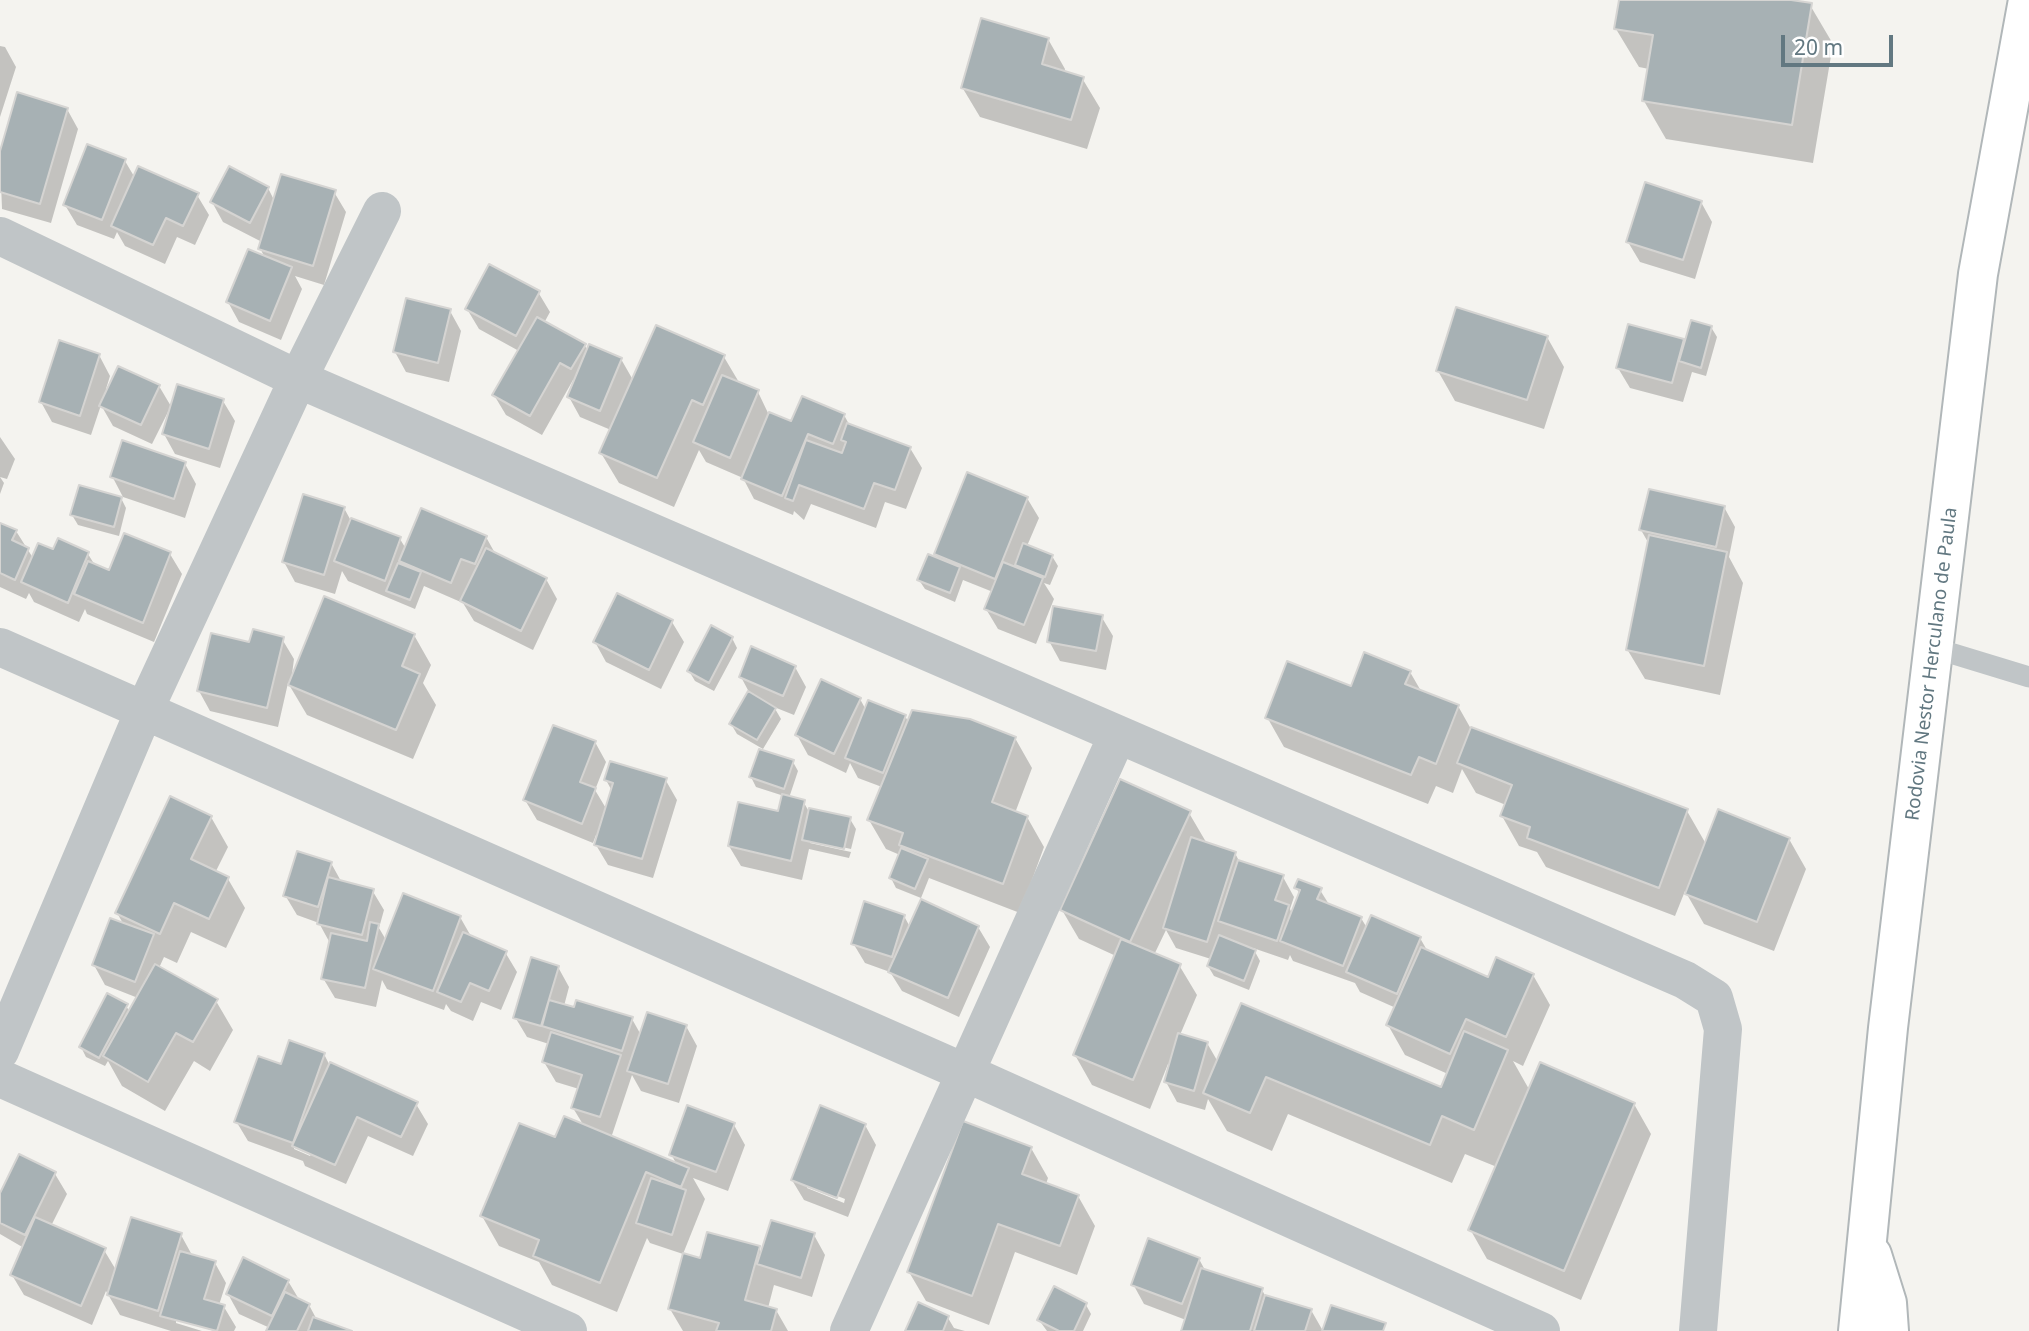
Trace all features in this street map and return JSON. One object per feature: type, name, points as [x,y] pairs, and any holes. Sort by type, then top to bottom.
[{"type":"main road","name":"Rodovia Nestor Herculano de Paula","points":[[1858,1331],[1866,1237],[1978,274],[2028,0]]},
{"type":"main road","points":[[1866,1237],[1887,1303],[1889,1331]]},
{"type":"street","points":[[0,1051],[144,711],[298,379],[382,211]]},
{"type":"street","points":[[0,236],[298,379],[1685,980],[1714,998],[1723,1029],[1698,1331]]},
{"type":"street","points":[[0,647],[966,1073],[1541,1331]]},
{"type":"street","points":[[849,1331],[1117,736]]},
{"type":"street","points":[[0,1078],[568,1331]]},
{"type":"lane","points":[[1934,648],[2029,677]]},
{"type":"building","points":[[1619,0],[1791,0],[1812,3],[1792,125],[1642,101],[1653,35],[1614,29]]},
{"type":"building","points":[[981,18],[1049,38],[1042,64],[1084,77],[1071,120],[961,88]]},
{"type":"building","points":[[17,92],[68,108],[40,204],[0,192],[0,151]]},
{"type":"building","points":[[87,144],[126,159],[102,220],[63,205]]},
{"type":"building","points":[[138,166],[199,193],[183,226],[166,218],[153,245],[111,226]]},
{"type":"building","points":[[229,166],[269,187],[250,223],[210,202]]},
{"type":"building","points":[[281,174],[336,190],[313,266],[258,249]]},
{"type":"building","points":[[1645,182],[1702,201],[1683,260],[1626,242]]},
{"type":"building","points":[[248,249],[292,267],[270,321],[226,302]]},
{"type":"building","points":[[489,264],[540,291],[516,336],[465,309]]},
{"type":"building","points":[[406,298],[451,309],[438,363],[393,352]]},
{"type":"building","points":[[1456,307],[1548,336],[1527,400],[1436,371]]},
{"type":"building","points":[[537,317],[586,344],[571,369],[560,363],[530,416],[492,395]]},
{"type":"building","points":[[1691,320],[1712,326],[1701,368],[1679,361]]},
{"type":"building","points":[[1628,324],[1684,339],[1672,383],[1616,368]]},
{"type":"building","points":[[656,325],[725,355],[703,405],[692,400],[657,478],[599,453]]},
{"type":"building","points":[[59,340],[100,354],[80,416],[39,402]]},
{"type":"building","points":[[589,344],[622,358],[600,411],[567,397]]},
{"type":"building","points":[[118,366],[160,385],[141,425],[99,406]]},
{"type":"building","points":[[722,375],[759,390],[730,458],[693,442]]},
{"type":"building","points":[[177,384],[224,399],[209,449],[162,434]]},
{"type":"building","points":[[802,396],[845,414],[833,444],[808,434],[782,496],[741,479],[769,412],[791,421]]},
{"type":"building","points":[[847,423],[911,447],[895,490],[874,483],[864,509],[799,485],[793,501],[785,498],[806,440],[842,453],[846,442],[841,440]]},
{"type":"building","points":[[122,440],[186,462],[174,499],[110,477]]},
{"type":"building","points":[[967,472],[1028,497],[995,579],[934,554]]},
{"type":"building","points":[[79,485],[122,497],[114,527],[70,515]]},
{"type":"building","points":[[1649,489],[1725,506],[1716,547],[1639,530]]},
{"type":"building","points":[[303,494],[345,507],[324,575],[282,562]]},
{"type":"building","points":[[421,508],[487,536],[475,564],[461,559],[451,583],[399,561]]},
{"type":"building","points":[[351,518],[401,537],[385,581],[334,561]]},
{"type":"building","points":[[0,523],[17,530],[12,540],[29,548],[15,580],[0,573]]},
{"type":"building","points":[[124,533],[171,552],[143,623],[74,594],[88,561],[109,570]]},
{"type":"building","points":[[1649,535],[1727,552],[1704,666],[1626,650]]},
{"type":"building","points":[[58,538],[89,552],[68,603],[21,582],[38,543],[53,549]]},
{"type":"building","points":[[1023,543],[1053,555],[1045,577],[1015,565]]},
{"type":"building","points":[[486,548],[547,578],[521,631],[460,601]]},
{"type":"building","points":[[928,554],[960,567],[950,593],[917,580]]},
{"type":"building","points":[[1003,562],[1043,578],[1024,625],[984,609]]},
{"type":"building","points":[[398,563],[421,572],[410,600],[386,591]]},
{"type":"building","points":[[617,593],[673,620],[649,670],[593,642]]},
{"type":"building","points":[[324,596],[415,634],[402,666],[420,674],[396,730],[288,685]]},
{"type":"building","points":[[1053,606],[1103,615],[1096,651],[1047,642]]},
{"type":"building","points":[[711,625],[733,637],[709,683],[687,671]]},
{"type":"building","points":[[253,629],[284,637],[267,708],[197,691],[211,633],[249,642]]},
{"type":"building","points":[[751,646],[796,666],[783,696],[739,677]]},
{"type":"building","points":[[1364,652],[1411,671],[1405,684],[1459,705],[1436,764],[1419,757],[1411,775],[1265,718],[1287,661],[1351,686]]},
{"type":"building","points":[[821,679],[861,698],[834,754],[795,735]]},
{"type":"building","points":[[748,691],[776,708],[757,740],[729,724]]},
{"type":"building","points":[[868,700],[906,715],[883,773],[845,758]]},
{"type":"building","points":[[912,710],[970,719],[1016,737],[992,802],[1028,816],[1003,884],[899,845],[903,833],[867,820]]},
{"type":"building","points":[[553,725],[596,741],[580,782],[596,788],[582,824],[523,800]]},
{"type":"building","points":[[1471,727],[1688,809],[1659,888],[1527,838],[1530,827],[1500,816],[1512,785],[1457,763]]},
{"type":"building","points":[[759,749],[794,760],[784,789],[749,777]]},
{"type":"building","points":[[610,761],[667,778],[642,859],[594,845],[613,783],[604,780]]},
{"type":"building","points":[[1120,779],[1191,811],[1130,942],[1060,910]]},
{"type":"building","points":[[782,794],[805,800],[791,861],[728,846],[738,802],[778,811]]},
{"type":"building","points":[[170,796],[212,816],[191,859],[229,877],[209,919],[174,903],[160,934],[115,913]]},
{"type":"building","points":[[809,808],[851,817],[844,849],[802,840]]},
{"type":"building","points":[[1718,809],[1790,838],[1757,922],[1685,894]]},
{"type":"building","points":[[1191,837],[1236,852],[1207,942],[1163,928]]},
{"type":"building","points":[[901,848],[928,859],[915,889],[889,878]]},
{"type":"building","points":[[297,851],[332,862],[318,907],[283,896]]},
{"type":"building","points":[[1238,860],[1284,875],[1275,900],[1289,905],[1277,941],[1218,921]]},
{"type":"building","points":[[328,877],[374,889],[362,935],[317,924]]},
{"type":"building","points":[[1298,879],[1322,888],[1317,899],[1362,917],[1343,966],[1280,941],[1300,890],[1294,888]]},
{"type":"building","points":[[403,893],[461,916],[433,991],[373,969]]},
{"type":"building","points":[[921,899],[979,926],[948,998],[888,972]]},
{"type":"building","points":[[864,901],[905,915],[892,957],[851,944]]},
{"type":"building","points":[[1371,915],[1421,937],[1397,994],[1346,972]]},
{"type":"building","points":[[110,918],[154,934],[135,982],[92,965]]},
{"type":"building","points":[[370,922],[379,924],[365,988],[321,979],[331,933],[367,941]]},
{"type":"building","points":[[463,932],[507,951],[489,991],[470,983],[461,1002],[437,992]]},
{"type":"building","points":[[1219,935],[1256,950],[1244,981],[1207,966]]},
{"type":"building","points":[[1121,939],[1181,964],[1133,1080],[1073,1055]]},
{"type":"building","points":[[1421,947],[1488,977],[1496,957],[1534,974],[1506,1037],[1466,1019],[1450,1054],[1386,1025]]},
{"type":"building","points":[[531,957],[559,966],[541,1026],[513,1018]]},
{"type":"building","points":[[155,964],[218,999],[193,1042],[176,1033],[148,1082],[103,1056]]},
{"type":"building","points":[[107,993],[128,1004],[99,1058],[79,1047]]},
{"type":"building","points":[[549,1000],[574,1007],[576,1000],[633,1017],[622,1051],[542,1026]]},
{"type":"building","points":[[1241,1003],[1441,1087],[1464,1031],[1508,1050],[1474,1130],[1442,1116],[1430,1145],[1266,1077],[1250,1113],[1203,1093]]},
{"type":"building","points":[[647,1012],[687,1025],[668,1084],[627,1071]]},
{"type":"building","points":[[551,1032],[621,1055],[600,1117],[571,1108],[582,1075],[542,1062]]},
{"type":"building","points":[[1178,1033],[1208,1042],[1194,1091],[1164,1082]]},
{"type":"building","points":[[289,1040],[325,1053],[293,1143],[234,1122],[258,1056],[281,1064]]},
{"type":"building","points":[[330,1062],[418,1102],[401,1137],[357,1117],[335,1165],[292,1146]]},
{"type":"building","points":[[1540,1062],[1635,1103],[1564,1271],[1468,1230]]},
{"type":"building","points":[[687,1105],[735,1123],[716,1172],[669,1155]]},
{"type":"building","points":[[820,1105],[866,1124],[837,1198],[791,1180]]},
{"type":"building","points":[[564,1116],[689,1168],[681,1187],[646,1172],[600,1283],[533,1256],[539,1240],[480,1216],[519,1123],[555,1137]]},
{"type":"building","points":[[963,1121],[1032,1147],[1022,1174],[1079,1195],[1060,1246],[998,1224],[972,1296],[907,1272]]},
{"type":"building","points":[[19,1154],[56,1172],[25,1235],[0,1223],[0,1193]]},
{"type":"building","points":[[651,1178],[686,1190],[672,1235],[636,1223]]},
{"type":"building","points":[[35,1217],[106,1248],[81,1306],[10,1275]]},
{"type":"building","points":[[131,1217],[182,1233],[158,1311],[107,1295]]},
{"type":"building","points":[[771,1220],[815,1233],[801,1278],[757,1264]]},
{"type":"building","points":[[707,1232],[760,1246],[745,1300],[777,1309],[771,1331],[716,1331],[719,1323],[668,1309],[683,1253],[700,1258]]},
{"type":"building","points":[[1148,1238],[1200,1258],[1182,1304],[1131,1285]]},
{"type":"building","points":[[180,1251],[216,1261],[204,1299],[225,1305],[217,1331],[160,1316]]},
{"type":"building","points":[[243,1257],[289,1280],[272,1316],[226,1294]]},
{"type":"building","points":[[1201,1268],[1263,1288],[1250,1331],[1181,1331]]},
{"type":"building","points":[[1054,1286],[1087,1303],[1074,1331],[1059,1331],[1037,1320]]},
{"type":"building","points":[[285,1292],[310,1304],[297,1331],[266,1331]]},
{"type":"building","points":[[1265,1295],[1312,1309],[1305,1331],[1254,1331]]},
{"type":"building","points":[[918,1302],[949,1316],[943,1331],[905,1331]]},
{"type":"building","points":[[1331,1305],[1386,1323],[1383,1331],[1322,1331]]},
{"type":"building","points":[[313,1317],[352,1331],[308,1331]]}]
